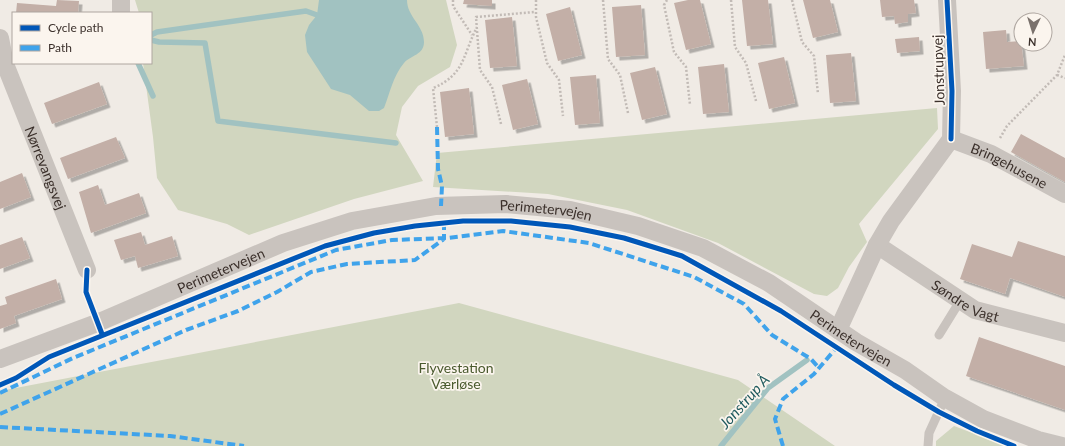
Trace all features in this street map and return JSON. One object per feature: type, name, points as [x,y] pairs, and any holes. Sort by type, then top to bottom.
[{"type":"street","points":[[121,0],[121,12]]},
{"type":"street","name":"Jonstrupvej","points":[[947,0],[952,91],[951,139]]},
{"type":"street","name":"Nørrevangsvej","points":[[0,38],[6,64],[87,270]]},
{"type":"street","points":[[838,330],[877,245],[891,221],[951,139]]},
{"type":"street","name":"Bringehusene","points":[[951,139],[991,154],[1065,194]]},
{"type":"street","name":"Perimetervejen","points":[[0,359],[97,323],[283,243],[352,221],[392,213],[448,206],[506,204],[570,210],[638,226],[702,248],[762,279],[838,330],[905,370],[945,398],[983,419],[1038,440],[1062,446]]},
{"type":"street","name":"Søndre Vagt","points":[[877,245],[975,310],[1065,333]]},
{"type":"lane","points":[[939,335],[960,301]]},
{"type":"lane","points":[[928,446],[929,433],[945,398]]},
{"type":"path","points":[[453,0],[453,6],[473,35]]},
{"type":"path","points":[[536,0],[535,12],[547,64],[560,80],[563,116]]},
{"type":"path","points":[[603,0],[608,58],[620,75],[628,113]]},
{"type":"path","points":[[667,0],[664,5],[674,52],[686,67],[690,105]]},
{"type":"path","points":[[731,0],[735,47],[746,63],[756,101]]},
{"type":"path","points":[[792,0],[802,42],[814,56],[818,94]]},
{"type":"path","points":[[501,124],[492,87],[480,70],[476,17],[535,12]]},
{"type":"path","points":[[437,127],[433,88],[452,78],[463,65],[477,27]]},
{"type":"path","points":[[991,154],[1007,126],[1058,74],[1065,55]]},
{"type":"path","points":[[1058,74],[1065,78]]},
{"type":"green space","points":[[135,0],[446,0],[457,45],[450,67],[418,86],[402,107],[396,135],[423,181],[354,199],[249,235],[227,224],[178,210],[157,178],[143,64],[152,64],[152,12],[139,12]]},
{"type":"green space","points":[[937,108],[938,129],[859,224],[867,242],[849,267],[838,288],[827,296],[814,294],[718,243],[627,210],[548,194],[433,187],[437,153]]},
{"type":"green space","name":"Flyvestation Værløse","points":[[459,303],[738,380],[835,446],[0,446],[0,391]]},
{"type":"green space","points":[[954,426],[1007,446],[936,446],[936,441]]},
{"type":"water","points":[[319,0],[407,0],[410,11],[423,36],[424,42],[422,50],[407,60],[400,68],[394,79],[384,108],[379,111],[369,111],[350,95],[331,89],[307,52],[305,35],[309,25],[317,15]]},
{"type":"building","points":[[57,0],[79,1],[78,12],[16,12],[17,3],[56,6]]},
{"type":"building","points":[[464,0],[492,0],[492,6],[463,4]]},
{"type":"building","points":[[688,0],[700,0],[711,44],[686,50],[674,3]]},
{"type":"building","points":[[742,0],[768,0],[773,44],[747,46]]},
{"type":"building","points":[[803,0],[830,0],[838,32],[813,38]]},
{"type":"building","points":[[880,0],[914,0],[916,13],[908,14],[908,22],[895,24],[894,16],[882,17]]},
{"type":"building","points":[[641,5],[645,55],[616,57],[612,7]]},
{"type":"building","points":[[570,7],[582,55],[558,61],[546,14]]},
{"type":"building","points":[[512,17],[517,66],[490,68],[485,20]]},
{"type":"building","points":[[1006,30],[1007,42],[1013,42],[1013,52],[1022,52],[1024,66],[986,69],[983,32]]},
{"type":"building","points":[[919,37],[920,51],[897,53],[895,39]]},
{"type":"building","points":[[851,53],[856,101],[830,103],[826,55]]},
{"type":"building","points":[[784,57],[795,103],[769,109],[758,63]]},
{"type":"building","points":[[724,64],[729,112],[703,114],[698,67]]},
{"type":"building","points":[[655,67],[667,114],[642,120],[630,73]]},
{"type":"building","points":[[596,75],[600,123],[575,125],[570,77]]},
{"type":"building","points":[[527,79],[538,124],[513,130],[502,85]]},
{"type":"building","points":[[99,82],[107,104],[52,124],[44,103]]},
{"type":"building","points":[[469,88],[474,134],[445,137],[440,92]]},
{"type":"building","points":[[1021,134],[1065,158],[1065,182],[1011,152]]},
{"type":"building","points":[[116,137],[125,158],[68,179],[60,158]]},
{"type":"building","points":[[22,173],[31,197],[0,209],[0,182]]},
{"type":"building","points":[[98,185],[105,205],[139,193],[146,213],[91,233],[79,192]]},
{"type":"building","points":[[141,232],[145,245],[172,236],[178,256],[138,268],[135,256],[121,260],[114,240]]},
{"type":"building","points":[[22,237],[30,258],[0,269],[0,245]]},
{"type":"building","points":[[1018,241],[1065,256],[1065,297],[1010,278],[1005,294],[960,279],[972,244],[1012,257]]},
{"type":"building","points":[[56,279],[62,299],[14,316],[16,323],[0,329],[0,306],[7,304],[5,297]]},
{"type":"building","points":[[979,337],[1065,366],[1065,410],[966,376]]},
{"type":"waterway","points":[[152,34],[157,32],[306,11],[317,15]]},
{"type":"waterway","points":[[152,40],[159,42],[205,43],[218,121],[396,143]]},
{"type":"waterway","points":[[138,64],[153,96]]},
{"type":"waterway","name":"Jonstrup Å","points":[[721,446],[768,388],[807,360]]},
{"type":"marked path","points":[[437,127],[438,169],[442,186],[441,206]]},
{"type":"marked path","points":[[0,414],[186,330],[238,311],[277,292],[311,272],[347,264],[415,260],[444,239],[444,223]]},
{"type":"marked path","points":[[0,393],[73,358],[336,250],[392,240],[448,238],[503,231],[589,243],[694,277],[744,304],[772,335],[811,359],[819,368]]},
{"type":"marked path","points":[[783,446],[775,419],[783,399],[814,374],[837,347]]},
{"type":"marked path","points":[[0,427],[170,436],[244,446]]},
{"type":"cycle path","points":[[947,0],[952,91],[951,139]]},
{"type":"cycle path","points":[[0,385],[16,378],[49,357],[325,246],[374,233],[415,226],[463,221],[511,221],[570,227],[624,238],[682,256],[781,311],[894,385],[939,412],[977,431],[1014,446]]},
{"type":"cycle path","points":[[87,270],[86,292],[102,334]]}]
